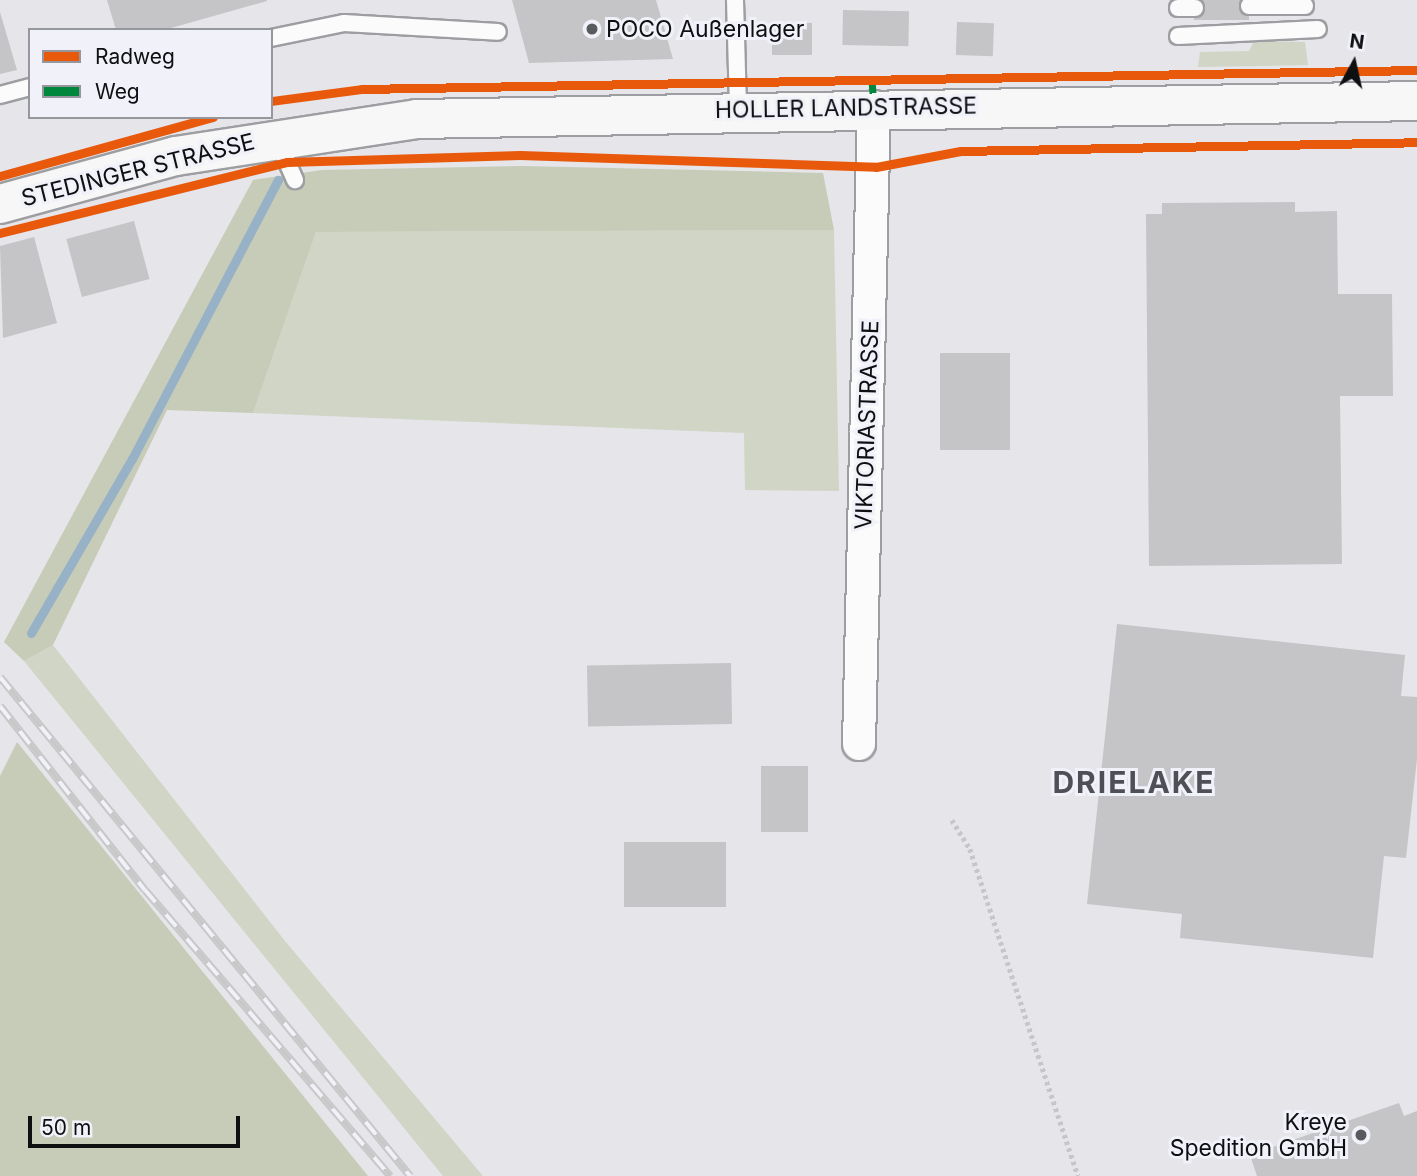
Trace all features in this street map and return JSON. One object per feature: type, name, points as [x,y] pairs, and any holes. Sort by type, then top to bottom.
[{"type":"main road","name":"HOLLER LANDSTRASSE","points":[[276,136],[492,114],[1417,101]]},
{"type":"main road","name":"STEDINGER STRASSE","points":[[0,204],[276,136]]},
{"type":"street","name":"VIKTORIASTRASSE","points":[[859,744],[874,107]]},
{"type":"lane","points":[[735,0],[738,110]]},
{"type":"lane","points":[[1249,6],[1305,6]]},
{"type":"lane","points":[[1178,8],[1195,8]]},
{"type":"lane","points":[[273,38],[344,23],[498,32]]},
{"type":"lane","points":[[1178,37],[1318,29]]},
{"type":"lane","points":[[0,95],[28,88]]},
{"type":"lane","points":[[276,136],[295,180]]},
{"type":"path","points":[[952,820],[970,849],[1078,1176]]},
{"type":"green space","points":[[1254,41],[1305,42],[1308,65],[1198,67],[1200,52],[1249,51]]},
{"type":"green space","points":[[523,166],[823,173],[834,230],[316,232],[253,413],[167,410],[53,645],[24,661],[4,642],[253,180],[322,170]]},
{"type":"green space","points":[[834,230],[839,491],[745,490],[744,433],[253,413],[316,232]]},
{"type":"green space","points":[[53,645],[285,941],[483,1176],[443,1176],[24,661]]},
{"type":"green space","points":[[17,742],[368,1176],[0,1176],[0,776]]},
{"type":"building","points":[[107,0],[267,0],[171,28],[115,28]]},
{"type":"building","name":"POCO Außenlager","points":[[512,0],[656,0],[673,59],[529,63]]},
{"type":"building","points":[[1194,0],[1249,0],[1249,20],[1194,20]]},
{"type":"building","points":[[843,10],[909,11],[908,46],[842,45]]},
{"type":"building","points":[[0,12],[17,70],[0,74]]},
{"type":"building","points":[[957,22],[994,23],[993,56],[956,55]]},
{"type":"building","points":[[772,23],[812,23],[812,55],[772,55]]},
{"type":"building","points":[[1295,202],[1295,212],[1337,211],[1338,294],[1392,294],[1393,396],[1340,396],[1342,564],[1149,566],[1146,214],[1162,214],[1162,203]]},
{"type":"building","points":[[134,221],[150,279],[82,297],[66,239]]},
{"type":"building","points":[[34,237],[57,323],[3,338],[0,246]]},
{"type":"building","points":[[940,353],[1010,353],[1010,450],[940,450]]},
{"type":"building","points":[[1117,624],[1405,655],[1401,696],[1417,697],[1417,759],[1406,858],[1384,856],[1373,958],[1180,938],[1182,914],[1087,904]]},
{"type":"building","points":[[731,663],[732,724],[588,727],[587,666]]},
{"type":"building","points":[[761,766],[808,766],[808,832],[761,832]]},
{"type":"building","points":[[624,842],[726,842],[726,907],[624,907]]},
{"type":"building","name":"Kreye Spedition GmbH","points":[[1399,1103],[1404,1116],[1417,1111],[1417,1176],[1257,1176],[1250,1155]]},
{"type":"waterway","points":[[31,633],[132,459],[278,180]]},
{"type":"railway","points":[[0,677],[410,1176]]},
{"type":"railway","points":[[0,706],[145,890],[390,1176]]},
{"type":"marked path","points":[[872,79],[874,107]]},
{"type":"cycle path","points":[[273,101],[362,89],[1417,70]]},
{"type":"cycle path","points":[[0,176],[206,119]]},
{"type":"cycle path","points":[[0,233],[287,162],[520,155],[876,167],[961,151],[1417,142]]},
{"type":"place","name":"POCO Außenlager","points":[[592,29]]},
{"type":"place","name":"Kreye Spedition GmbH","points":[[1361,1135]]},
{"type":"district","name":"DRIELAKE","points":[[1134,782]]}]
